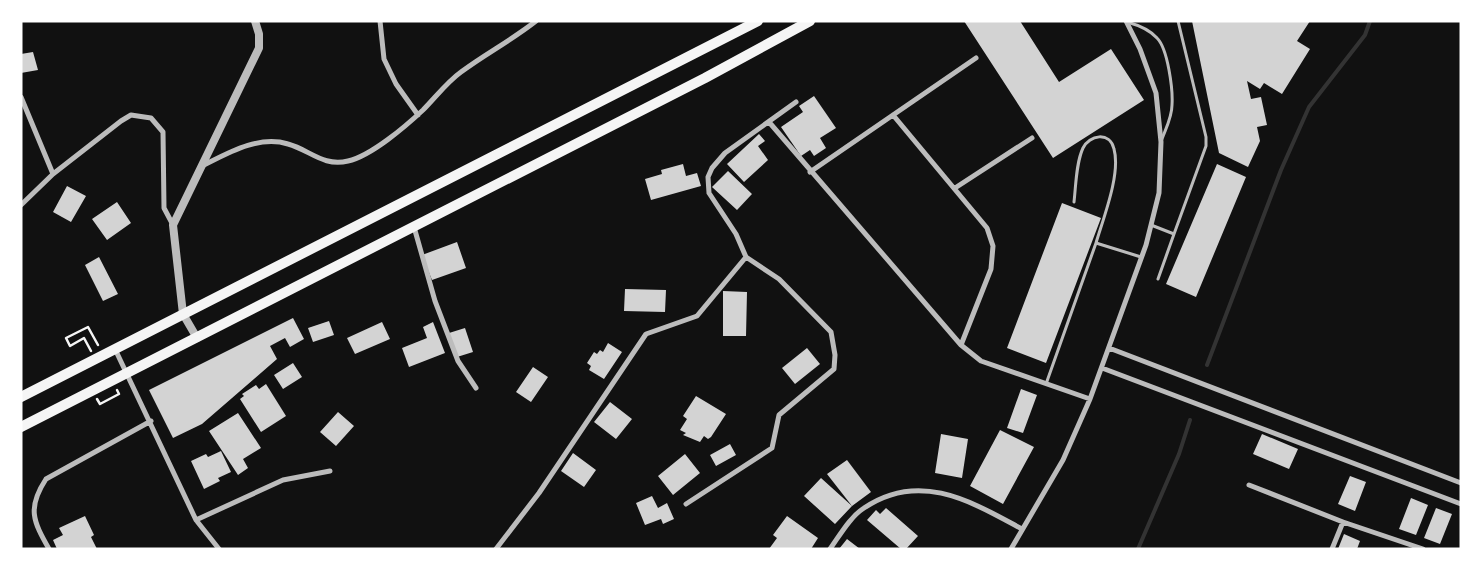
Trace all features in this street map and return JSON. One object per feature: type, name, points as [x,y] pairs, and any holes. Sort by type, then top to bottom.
[{"type":"main road","points":[[21,397],[758,21]]},
{"type":"main road","points":[[21,426],[705,78],[810,21]]},
{"type":"street","points":[[173,225],[199,167],[259,48],[259,34],[255,21]]},
{"type":"street","points":[[380,21],[384,59],[396,84],[418,115]]},
{"type":"street","points":[[199,167],[234,150],[271,141],[289,144],[321,160],[334,163],[349,161],[367,154],[418,115],[459,73],[517,37],[536,21]]},
{"type":"street","points":[[1012,549],[1063,460],[1090,400],[1141,257],[1158,194],[1161,142],[1156,93],[1140,49],[1126,22]]},
{"type":"street","points":[[810,172],[976,58]]},
{"type":"street","points":[[21,97],[53,174]]},
{"type":"street","points":[[686,504],[772,448],[779,415],[834,370],[831,332],[779,279],[746,257],[736,234],[709,194],[708,177],[712,168],[725,153],[796,102]]},
{"type":"street","points":[[21,205],[53,174],[120,121],[132,115],[151,118],[163,132],[164,208],[173,225],[183,314],[197,338]]},
{"type":"street","points":[[893,115],[987,228],[993,246],[991,269],[961,345]]},
{"type":"street","points":[[769,122],[810,172],[961,345],[981,361],[1090,400]]},
{"type":"street","points":[[955,188],[1032,138]]},
{"type":"street","points":[[414,227],[435,301],[458,361],[476,388]]},
{"type":"street","points":[[496,549],[539,493],[646,334],[696,316],[746,257]]},
{"type":"street","points":[[1109,348],[1461,483]]},
{"type":"street","points":[[115,349],[151,421],[196,520],[219,549]]},
{"type":"street","points":[[1102,368],[1461,504]]},
{"type":"street","points":[[49,549],[36,527],[33,510],[37,493],[46,479],[151,421]]},
{"type":"street","points":[[196,520],[283,480],[330,471]]},
{"type":"street","points":[[1249,485],[1343,522],[1423,549]]},
{"type":"street","points":[[830,549],[852,519],[864,508],[880,500],[916,491],[947,493],[968,500],[1022,529]]},
{"type":"street","points":[[1332,549],[1343,522]]},
{"type":"lane","points":[[1158,279],[1204,155],[1206,137],[1178,21]]},
{"type":"lane","points":[[1126,22],[1142,26],[1158,38],[1164,47],[1172,92],[1172,105],[1171,116],[1161,142]]},
{"type":"lane","points":[[1046,384],[1096,244],[1114,177],[1114,148],[1108,140],[1100,136],[1091,138],[1082,150],[1074,202]]},
{"type":"lane","points":[[1151,225],[1174,234]]},
{"type":"lane","points":[[1096,244],[1141,257]]},
{"type":"path","points":[[85,340],[84,338],[70,346],[66,338],[88,327],[103,355]]},
{"type":"building","points":[[964,21],[1020,21],[1059,82],[1111,49],[1144,100],[1053,158]]},
{"type":"building","points":[[1192,21],[1310,21],[1297,41],[1310,49],[1282,94],[1264,83],[1260,89],[1247,81],[1251,99],[1261,97],[1267,125],[1257,127],[1260,141],[1248,167],[1219,153]]},
{"type":"building","points":[[33,52],[38,70],[21,73],[21,54]]},
{"type":"building","points":[[814,96],[836,128],[820,138],[826,148],[814,156],[810,150],[801,156],[781,127],[803,112],[799,106]]},
{"type":"building","points":[[759,134],[765,141],[758,146],[768,160],[744,182],[727,164]]},
{"type":"building","points":[[683,164],[686,176],[697,173],[701,186],[651,200],[645,179],[662,174],[661,170]]},
{"type":"building","points":[[1217,164],[1246,177],[1196,297],[1166,284]]},
{"type":"building","points":[[728,171],[752,194],[737,210],[712,187]]},
{"type":"building","points":[[67,186],[86,196],[71,222],[53,212]]},
{"type":"building","points":[[117,202],[131,223],[107,240],[92,219]]},
{"type":"building","points":[[1062,203],[1101,218],[1046,363],[1007,348]]},
{"type":"building","points":[[457,242],[466,268],[432,280],[422,255]]},
{"type":"building","points":[[99,257],[118,294],[103,301],[85,265]]},
{"type":"building","points":[[625,289],[666,290],[665,312],[624,311]]},
{"type":"building","points":[[723,291],[747,292],[746,336],[723,336]]},
{"type":"building","points":[[293,318],[304,339],[290,347],[285,338],[270,346],[277,359],[202,424],[173,438],[149,390]]},
{"type":"building","points":[[329,321],[334,335],[313,342],[308,328]]},
{"type":"building","points":[[382,322],[390,339],[355,354],[347,338]]},
{"type":"building","points":[[433,322],[445,353],[409,367],[402,348],[427,338],[423,327]]},
{"type":"building","points":[[465,328],[473,352],[457,357],[449,333]]},
{"type":"building","points":[[608,343],[622,352],[604,379],[589,370],[591,366],[587,363],[594,352],[597,354],[600,350],[603,352]]},
{"type":"building","points":[[807,348],[820,364],[795,384],[782,368]]},
{"type":"building","points":[[293,363],[302,377],[283,389],[274,375]]},
{"type":"building","points":[[533,367],[548,377],[531,402],[516,392]]},
{"type":"building","points":[[266,384],[286,416],[261,432],[240,399],[244,396],[242,394],[256,385],[259,389]]},
{"type":"building","points":[[1021,389],[1037,395],[1023,433],[1007,428]]},
{"type":"building","points":[[696,396],[726,414],[711,437],[708,439],[704,436],[700,442],[683,435],[686,433],[680,430],[687,419],[683,416]]},
{"type":"building","points":[[610,402],[632,419],[616,439],[594,422]]},
{"type":"building","points":[[338,412],[354,426],[336,446],[320,432]]},
{"type":"building","points":[[238,413],[261,448],[243,459],[248,468],[238,475],[209,431]]},
{"type":"building","points":[[1000,430],[1034,447],[1003,504],[970,486]]},
{"type":"building","points":[[941,434],[968,439],[962,478],[935,473]]},
{"type":"building","points":[[1262,434],[1298,449],[1289,469],[1253,454]]},
{"type":"building","points":[[730,444],[736,455],[716,466],[710,455]]},
{"type":"building","points":[[221,451],[231,472],[218,478],[220,481],[204,489],[191,461],[206,454],[208,457]]},
{"type":"building","points":[[573,453],[596,470],[584,487],[561,471]]},
{"type":"building","points":[[685,454],[700,473],[673,495],[658,476]]},
{"type":"building","points":[[847,460],[871,492],[852,506],[827,474]]},
{"type":"building","points":[[1350,476],[1366,482],[1355,511],[1338,504]]},
{"type":"building","points":[[821,478],[852,506],[835,524],[804,496]]},
{"type":"building","points":[[652,496],[658,508],[667,503],[674,519],[663,524],[661,519],[645,525],[636,503]]},
{"type":"building","points":[[1411,498],[1428,505],[1416,535],[1399,529]]},
{"type":"building","points":[[886,508],[918,536],[906,549],[901,549],[867,520],[876,510],[880,514]]},
{"type":"building","points":[[1436,508],[1452,514],[1440,544],[1424,538]]},
{"type":"building","points":[[85,516],[94,535],[91,537],[97,549],[57,549],[53,540],[63,535],[59,528]]},
{"type":"building","points":[[787,516],[818,538],[811,549],[769,549],[777,538],[773,535]]},
{"type":"building","points":[[1344,534],[1360,541],[1357,549],[1338,549]]},
{"type":"building","points":[[847,539],[860,549],[839,549]]},
{"type":"waterway","points":[[1207,365],[1281,170],[1309,107],[1365,35],[1370,21]]},
{"type":"waterway","points":[[1138,549],[1179,454],[1190,420]]}]
